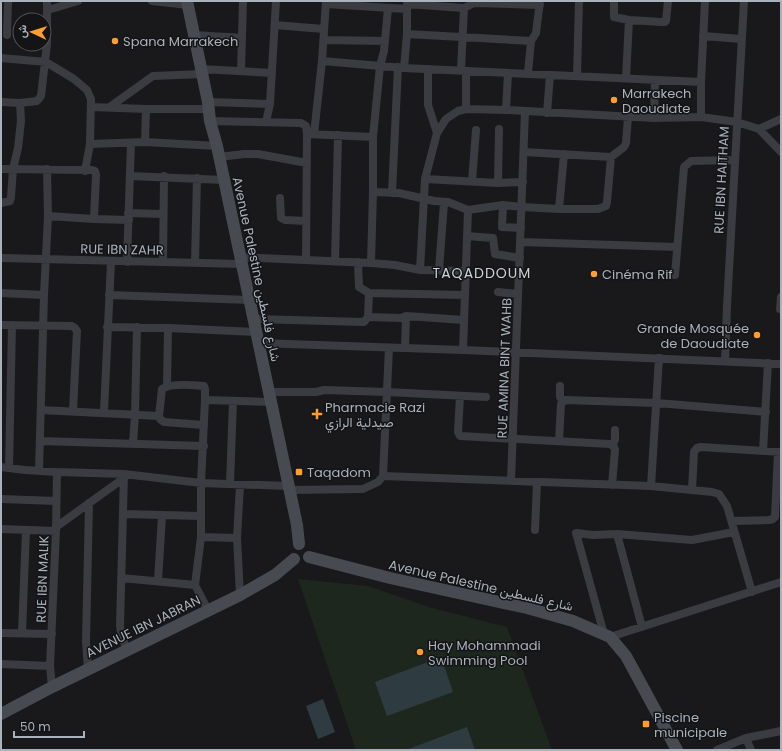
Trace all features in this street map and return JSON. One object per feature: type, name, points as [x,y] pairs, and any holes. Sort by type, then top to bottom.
[{"type":"street","points":[[7,35],[8,1]]},
{"type":"street","points":[[1,102],[20,103],[37,101],[41,96],[46,62],[47,1]]},
{"type":"street","points":[[48,10],[78,1]]},
{"type":"street","points":[[152,1],[188,3]]},
{"type":"street","points":[[241,71],[243,1]]},
{"type":"street","points":[[266,122],[270,104],[276,1]]},
{"type":"street","points":[[577,76],[579,1]]},
{"type":"street","points":[[614,1],[614,17],[629,20],[665,22],[668,1]]},
{"type":"street","points":[[701,116],[705,1]]},
{"type":"street","name":"RUE IBN HAITHAM","points":[[725,361],[726,306],[744,1]]},
{"type":"street","points":[[306,260],[307,163],[310,134],[322,61],[326,2],[354,3],[388,8],[407,5],[453,4],[464,8]]},
{"type":"street","points":[[464,8],[474,2],[540,3],[536,33],[531,41],[528,73]]},
{"type":"street","name":"Avenue Palestine شارع فلسطين","points":[[188,3],[209,111],[297,526],[299,544]]},
{"type":"street","points":[[392,193],[401,67],[407,34],[407,5]]},
{"type":"street","points":[[371,263],[374,192],[372,137],[380,66],[384,57],[388,8]]},
{"type":"street","points":[[464,8],[463,70],[466,109]]},
{"type":"street","points":[[626,78],[629,20]]},
{"type":"street","points":[[275,25],[324,28]]},
{"type":"street","points":[[407,34],[531,41]]},
{"type":"street","points":[[194,35],[242,38]]},
{"type":"street","points":[[703,36],[741,39]]},
{"type":"street","points":[[324,40],[385,41]]},
{"type":"street","points":[[1,58],[46,62],[74,79],[86,90],[91,99],[91,107],[90,144],[85,171]]},
{"type":"street","points":[[322,61],[380,66],[701,82]]},
{"type":"street","points":[[428,68],[428,105],[437,133]]},
{"type":"street","points":[[111,106],[153,76],[202,72],[241,71],[272,73]]},
{"type":"street","points":[[506,110],[508,73]]},
{"type":"street","points":[[547,113],[550,75]]},
{"type":"street","points":[[654,118],[655,80]]},
{"type":"street","points":[[1,203],[10,201],[13,169],[19,141],[21,121],[20,103]]},
{"type":"street","points":[[91,107],[111,106],[146,109],[209,111],[270,104]]},
{"type":"street","points":[[145,142],[146,109]]},
{"type":"street","points":[[420,270],[425,179],[437,133],[446,119],[458,111],[466,109],[506,110],[654,118],[701,116],[737,122],[759,129],[781,152]]},
{"type":"street","points":[[209,111],[266,122],[301,123],[306,126],[310,134]]},
{"type":"street","name":"RUE AMINA BINT WAHB","points":[[511,481],[525,111]]},
{"type":"street","points":[[524,152],[611,157],[624,147],[626,143],[628,117]]},
{"type":"street","points":[[759,129],[781,119]]},
{"type":"street","points":[[498,183],[499,129]]},
{"type":"street","points":[[472,181],[476,130]]},
{"type":"street","points":[[310,134],[372,137]]},
{"type":"street","points":[[335,262],[338,135]]},
{"type":"street","points":[[90,144],[145,142],[244,154],[258,154],[307,163]]},
{"type":"street","points":[[127,262],[131,143]]},
{"type":"street","points":[[559,209],[564,154]]},
{"type":"street","points":[[374,192],[399,193],[444,203],[448,202],[468,210],[503,205],[559,209],[598,208],[606,206],[611,157]]},
{"type":"street","points":[[675,275],[684,167],[691,161],[734,160]]},
{"type":"street","points":[[1,169],[95,171],[94,219]]},
{"type":"street","points":[[39,471],[44,295],[48,216],[47,169]]},
{"type":"street","points":[[130,176],[164,176],[224,180]]},
{"type":"street","points":[[163,262],[164,176]]},
{"type":"street","points":[[195,262],[197,178]]},
{"type":"street","points":[[425,179],[498,183],[523,182]]},
{"type":"street","points":[[280,198],[281,218],[286,220],[306,221]]},
{"type":"street","points":[[438,270],[444,203]]},
{"type":"street","points":[[503,205],[502,227],[521,228]]},
{"type":"street","points":[[463,350],[468,210]]},
{"type":"street","points":[[48,216],[94,219],[163,214]]},
{"type":"street","points":[[467,236],[493,238],[495,254],[520,258]]},
{"type":"street","points":[[521,242],[677,247]]},
{"type":"street","name":"RUE IBN ZAHR","points":[[1,258],[110,262],[306,260],[395,265],[420,270],[466,271]]},
{"type":"street","points":[[104,412],[107,327],[110,295],[110,262]]},
{"type":"street","points":[[358,262],[359,287],[369,293],[465,295]]},
{"type":"street","points":[[498,292],[518,294]]},
{"type":"street","points":[[1,293],[44,295]]},
{"type":"street","points":[[254,319],[364,322],[368,317],[369,293]]},
{"type":"street","points":[[110,295],[250,300]]},
{"type":"street","points":[[780,309],[781,297]]},
{"type":"street","points":[[368,317],[401,318],[406,316],[464,320]]},
{"type":"street","points":[[405,348],[406,316]]},
{"type":"street","points":[[1,325],[72,326],[75,328],[73,411]]},
{"type":"street","points":[[12,325],[5,467],[39,471],[124,476],[201,483],[240,484],[289,488],[363,489],[378,482],[383,476],[389,348]]},
{"type":"street","points":[[107,327],[168,328],[389,348],[781,364]]},
{"type":"street","points":[[133,444],[137,327]]},
{"type":"street","points":[[167,386],[168,328]]},
{"type":"street","points":[[652,486],[659,358]]},
{"type":"street","points":[[763,451],[768,363]]},
{"type":"street","points":[[204,425],[164,422],[160,419],[161,390],[167,386],[204,386],[205,389],[204,446],[201,483],[200,537],[195,585],[208,610]]},
{"type":"street","points":[[560,386],[560,397],[563,402]]},
{"type":"street","points":[[205,400],[233,401],[324,390],[486,397]]},
{"type":"street","points":[[460,396],[458,432],[460,436],[612,445]]},
{"type":"street","points":[[559,442],[561,404],[565,400],[657,403],[766,412]]},
{"type":"street","points":[[230,484],[233,401]]},
{"type":"street","points":[[41,410],[104,412],[159,416]]},
{"type":"street","points":[[612,445],[615,440],[615,430]]},
{"type":"street","points":[[40,441],[204,446]]},
{"type":"street","points":[[612,445],[615,450],[612,485]]},
{"type":"street","points":[[692,490],[694,452],[697,448],[780,452],[776,514],[773,520],[732,521]]},
{"type":"street","name":"RUE IBN MALIK","points":[[52,687],[50,666],[57,472]]},
{"type":"street","points":[[1,529],[56,529],[124,476]]},
{"type":"street","points":[[124,476],[120,633],[127,651]]},
{"type":"street","points":[[383,476],[537,483],[652,486],[712,492],[718,494],[727,506],[752,592]]},
{"type":"street","points":[[535,530],[537,483]]},
{"type":"street","points":[[240,484],[237,538],[240,595]]},
{"type":"street","points":[[1,498],[56,500]]},
{"type":"street","points":[[88,669],[86,642],[89,504]]},
{"type":"street","points":[[124,514],[201,516]]},
{"type":"street","points":[[158,581],[162,516]]},
{"type":"street","points":[[22,633],[26,530]]},
{"type":"street","points":[[734,532],[692,540],[617,534],[593,535],[576,533],[607,636],[642,627],[781,582]]},
{"type":"street","points":[[617,534],[642,627]]},
{"type":"street","points":[[200,537],[237,538]]},
{"type":"street","points":[[299,544],[307,546],[309,550],[309,557],[300,562],[294,560],[292,550],[299,544]]},
{"type":"street","name":"Avenue Palestine شارع فلسطين","points":[[309,557],[390,578],[527,608],[573,621],[607,636],[626,656],[677,750]]},
{"type":"street","name":"AVENUE IBN JABRAN","points":[[1,714],[88,669],[240,595],[275,575],[294,560]]},
{"type":"street","points":[[122,578],[195,585]]},
{"type":"street","points":[[1,633],[52,634]]},
{"type":"street","points":[[1,664],[50,666]]},
{"type":"street","points":[[717,750],[746,738],[781,731]]},
{"type":"street","points":[[746,738],[751,750]]},
{"type":"shaded area","name":"Hay Mohammadi Swimming Pool","points":[[298,579],[368,586],[432,608],[507,627],[552,750],[356,750]]},
{"type":"shaded area","points":[[441,657],[453,692],[387,716],[375,682]]},
{"type":"shaded area","points":[[323,699],[335,732],[318,739],[306,706]]},
{"type":"shaded area","points":[[467,727],[475,750],[406,750]]},
{"type":"place","name":"Spana Marrakech","points":[[115,41]]},
{"type":"place","name":"Marrakech Daoudiate","points":[[614,100]]},
{"type":"place","name":"Cinéma Rif","points":[[594,274]]},
{"type":"place","name":"Grande Mosquée de Daoudiate","points":[[757,335]]},
{"type":"place","name":"Pharmacie Razi صيدلية الرازي","points":[[317,414]]},
{"type":"place","name":"Taqadom","points":[[299,472]]},
{"type":"place","name":"Hay Mohammadi Swimming Pool","points":[[420,652]]},
{"type":"place","name":"Piscine municipale","points":[[646,724]]},
{"type":"district","name":"TAQADDOUM","points":[[482,273]]}]
